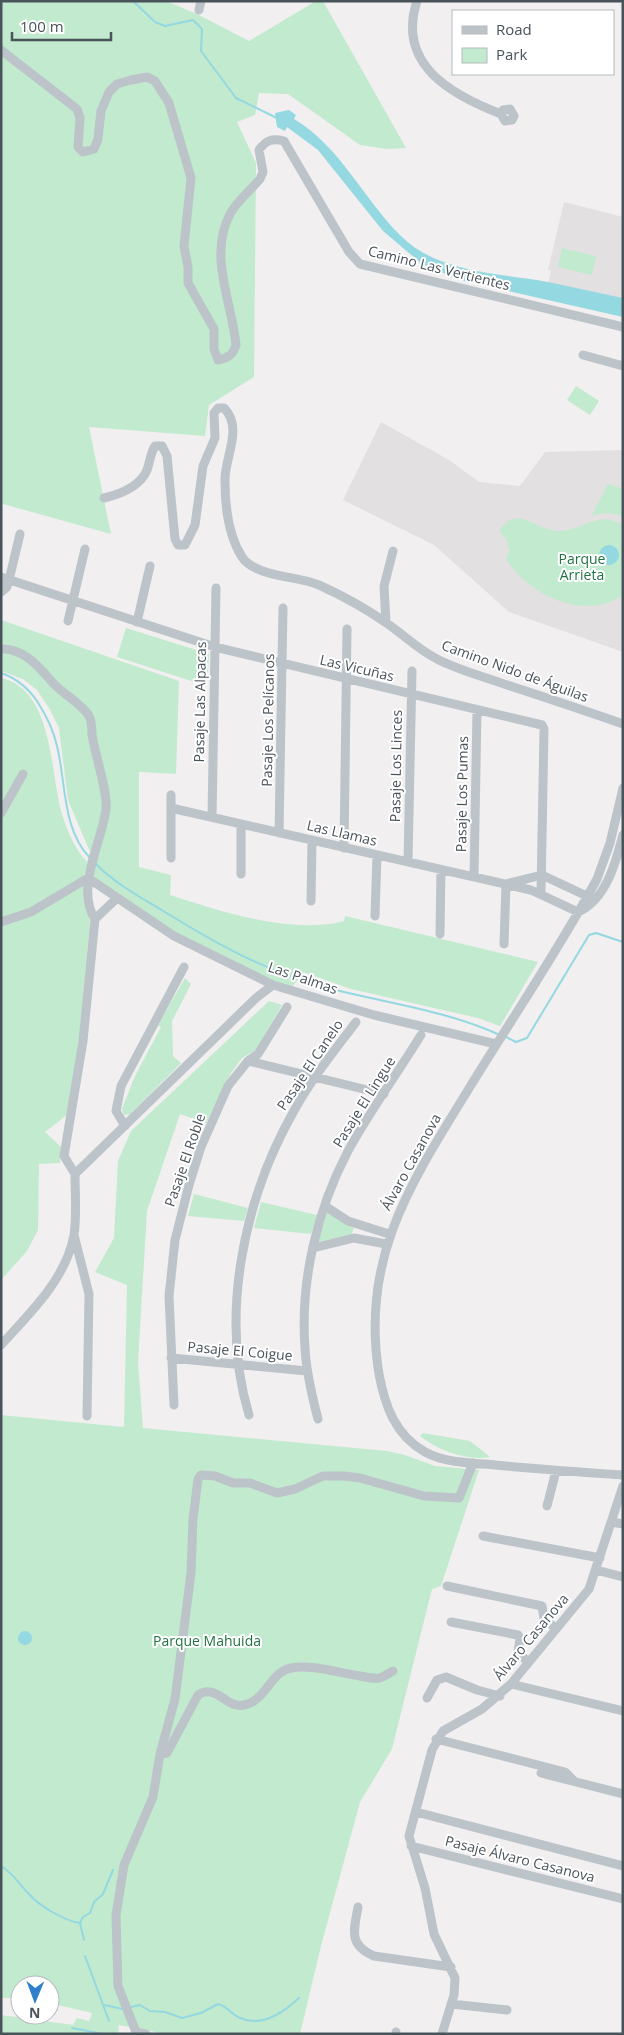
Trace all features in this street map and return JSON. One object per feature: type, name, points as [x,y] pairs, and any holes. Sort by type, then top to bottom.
[{"type":"street","points":[[417,1],[413,22],[414,39],[419,55],[427,69],[451,90],[475,104],[501,114]]},
{"type":"street","name":"Camino Las Vertientes","points":[[1,50],[77,109],[80,118],[78,147],[83,152],[94,149],[98,139],[101,111],[109,92],[118,84],[147,77],[156,81],[169,103],[190,178],[184,246],[188,267],[188,283],[214,329],[214,349],[218,360],[226,358],[234,352],[236,345],[222,269],[220,241],[231,213],[260,179],[263,172],[259,150],[265,142],[276,138],[284,141],[349,252],[360,264],[623,327]]},
{"type":"street","points":[[582,355],[623,366]]},
{"type":"street","name":"Camino Nido de Águilas","points":[[104,498],[125,491],[139,482],[148,468],[155,446],[162,446],[167,456],[175,539],[178,545],[185,545],[197,518],[202,466],[215,438],[214,413],[218,408],[224,408],[230,417],[233,430],[225,479],[226,512],[234,541],[242,557],[256,568],[297,578],[324,588],[386,623],[418,648],[451,665],[623,724]]},
{"type":"street","points":[[1,592],[7,587],[6,580],[20,534]]},
{"type":"street","points":[[68,621],[86,549]]},
{"type":"street","points":[[386,623],[384,586],[392,551]]},
{"type":"street","points":[[137,622],[150,566]]},
{"type":"street","name":"Las Vicuñas","points":[[6,580],[215,647],[283,665],[540,724],[544,727],[541,893]]},
{"type":"street","name":"Pasaje Las Alpacas","points":[[212,817],[216,588]]},
{"type":"street","name":"Pasaje Los Pelícanos","points":[[279,833],[283,608]]},
{"type":"street","points":[[344,848],[347,628]]},
{"type":"street","points":[[1,649],[9,649],[25,655],[59,690],[86,710],[90,718],[94,752],[106,807],[88,878],[89,911],[95,919]]},
{"type":"street","name":"Pasaje Los Linces","points":[[408,862],[412,670]]},
{"type":"street","name":"Pasaje Los Pumas","points":[[474,877],[477,710]]},
{"type":"street","points":[[1,812],[23,774]]},
{"type":"street","name":"Álvaro Casanova","points":[[592,899],[604,863],[623,788]]},
{"type":"street","points":[[170,858],[171,795]]},
{"type":"street","name":"Las Llamas","points":[[171,808],[506,884],[541,893],[578,912]]},
{"type":"street","points":[[241,874],[242,824]]},
{"type":"street","name":"Álvaro Casanova","points":[[623,835],[607,882],[578,912],[419,1171],[403,1201],[386,1244],[379,1279],[375,1336],[378,1366],[388,1410],[404,1435],[419,1448],[440,1458],[473,1463],[623,1475]]},
{"type":"street","points":[[311,901],[312,840]]},
{"type":"street","points":[[375,916],[377,855]]},
{"type":"street","points":[[440,934],[441,870]]},
{"type":"street","points":[[542,874],[592,899]]},
{"type":"street","name":"Las Llamas","points":[[506,884],[542,874]]},
{"type":"street","points":[[1,922],[31,912],[88,878]]},
{"type":"street","name":"Las Palmas","points":[[88,878],[116,899],[174,936],[273,985],[374,1015],[500,1038]]},
{"type":"street","points":[[504,944],[506,884]]},
{"type":"street","points":[[1,1345],[40,1302],[67,1260],[74,1234],[75,1174],[64,1156],[83,1041],[95,919],[116,899]]},
{"type":"street","points":[[125,1126],[116,1111],[121,1086],[184,967]]},
{"type":"street","points":[[75,1174],[256,998],[273,985]]},
{"type":"street","name":"Pasaje El Roble","points":[[174,1405],[168,1315],[170,1277],[183,1204],[201,1147],[228,1086],[248,1061],[258,1054],[287,1007]]},
{"type":"street","name":"Pasaje El Canelo","points":[[249,1415],[237,1365],[239,1287],[252,1214],[278,1142],[296,1107],[356,1022]]},
{"type":"street","name":"Pasaje El Lingue","points":[[318,1419],[307,1371],[304,1327],[305,1299],[313,1248],[325,1206],[348,1152],[421,1035]]},
{"type":"street","points":[[248,1061],[384,1094]]},
{"type":"street","points":[[325,1206],[348,1221],[389,1234]]},
{"type":"street","points":[[74,1234],[89,1294],[87,1416]]},
{"type":"street","points":[[313,1248],[354,1238],[386,1244]]},
{"type":"street","name":"Pasaje El Coigue","points":[[170,1358],[307,1371]]},
{"type":"street","points":[[146,2034],[136,2032],[118,1986],[116,1915],[124,1865],[153,1797],[160,1754],[175,1699],[191,1573],[196,1484],[201,1475],[215,1476],[232,1484],[250,1484],[277,1493],[296,1489],[323,1476],[344,1476],[424,1496],[459,1498],[473,1463]]},
{"type":"street","points":[[547,1506],[556,1471]]},
{"type":"street","name":"Álvaro Casanova","points":[[436,1739],[447,1728],[482,1709],[500,1696],[588,1588],[596,1570],[623,1486]]},
{"type":"street","points":[[612,1522],[623,1524]]},
{"type":"street","points":[[483,1536],[600,1558]]},
{"type":"street","points":[[596,1570],[623,1578]]},
{"type":"street","points":[[447,1586],[542,1606],[544,1618],[556,1629]]},
{"type":"street","points":[[451,1622],[518,1635],[520,1639],[518,1652],[528,1662]]},
{"type":"street","points":[[160,1754],[167,1754],[198,1695],[203,1692],[216,1692],[234,1704],[245,1705],[265,1693],[274,1680],[290,1668],[314,1669],[379,1678],[393,1671]]},
{"type":"street","points":[[426,1698],[437,1680],[446,1677],[477,1690],[500,1696]]},
{"type":"street","points":[[511,1684],[623,1710]]},
{"type":"street","points":[[442,2034],[456,1985],[451,1968],[432,1927],[425,1888],[411,1846],[410,1832],[436,1739],[529,1764],[542,1773],[623,1794]]},
{"type":"street","name":"Pasaje Álvaro Casanova","points":[[416,1812],[623,1866]]},
{"type":"street","name":"Pasaje Álvaro Casanova","points":[[411,1846],[623,1899]]},
{"type":"street","points":[[358,1907],[354,1932],[359,1947],[363,1952],[374,1956],[451,1968]]},
{"type":"street","points":[[451,2004],[507,2010]]},
{"type":"shaded area","points":[[564,202],[623,217],[623,298],[548,283],[551,271],[548,270]]},
{"type":"shaded area","points":[[381,422],[449,460],[479,482],[520,486],[545,452],[623,450],[623,652],[509,612],[434,545],[343,500]]},
{"type":"green space","points":[[1,1],[166,1],[197,14],[249,41],[316,1],[323,1],[406,148],[387,149],[360,145],[288,94],[259,93],[255,115],[237,122],[256,163],[254,377],[209,405],[205,436],[89,427],[111,534],[3,504],[1,507]]},
{"type":"green space","points":[[562,248],[596,256],[592,275],[558,267]]},
{"type":"green space","points":[[576,386],[599,401],[590,415],[567,400]]},
{"type":"green space","points":[[608,484],[623,489],[623,516],[608,513],[592,515]]},
{"type":"green space","name":"Parque Arrieta","points":[[518,518],[554,531],[568,530],[604,519],[623,524],[623,595],[608,603],[591,606],[575,605],[558,601],[528,584],[506,559],[510,549],[507,546],[508,542],[499,530],[509,520]]},
{"type":"green space","points":[[1,620],[179,681],[176,774],[139,772],[139,867],[171,875],[170,895],[233,914],[279,923],[324,925],[344,921],[345,916],[538,962],[500,1026],[478,1018],[351,989],[303,972],[290,990],[184,937],[133,907],[84,873],[90,922],[79,1039],[67,1115],[45,1132],[61,1147],[60,1163],[39,1164],[38,1230],[27,1251],[1,1280],[1,678],[18,685],[31,698],[47,736],[58,797],[66,827],[75,846],[87,862],[90,852],[68,800],[59,728],[37,690],[23,679],[1,671]]},
{"type":"green space","points":[[126,628],[209,654],[207,686],[117,657]]},
{"type":"green space","points":[[185,978],[191,984],[172,1021],[173,1056],[181,1063],[130,1114],[124,1115],[122,1109],[135,1076],[161,1027],[158,1025]]},
{"type":"green space","name":"Parque Mahuida","points":[[269,1001],[282,1005],[256,1050],[242,1058],[231,1073],[206,1123],[180,1114],[147,1211],[138,1362],[143,1428],[387,1451],[405,1455],[435,1466],[479,1470],[441,1586],[432,1589],[392,1749],[360,1802],[321,1946],[300,2034],[166,2034],[119,2025],[118,2034],[1,2034],[1,2015],[10,2016],[10,2025],[60,2025],[60,2023],[73,2025],[77,2018],[89,2021],[92,2013],[60,2005],[60,1975],[10,1975],[10,1998],[1,1998],[1,1415],[124,1427],[127,1285],[95,1272],[114,1238],[118,1161],[131,1131]]},
{"type":"green space","points":[[194,1194],[248,1208],[244,1221],[188,1216]]},
{"type":"green space","points":[[261,1202],[317,1215],[311,1234],[254,1228]]},
{"type":"green space","points":[[327,1212],[354,1228],[351,1235],[318,1242]]},
{"type":"green space","points":[[423,1433],[470,1441],[490,1457],[472,1458],[453,1454],[427,1441],[420,1436]]},
{"type":"water","points":[[289,110],[296,115],[294,119],[325,144],[387,221],[416,248],[433,258],[470,270],[548,282],[623,298],[623,317],[460,280],[422,264],[383,231],[318,150],[287,127],[285,131],[277,127],[275,113]]},
{"type":"water","points":[[609,545],[616,548],[619,555],[616,562],[609,565],[602,562],[599,555],[602,548]]},
{"type":"water","points":[[22,1631],[28,1631],[32,1638],[28,1645],[22,1645],[18,1641],[18,1635]]},
{"type":"waterway","points":[[133,1],[155,22],[165,26],[193,20],[202,29],[201,51],[236,98],[277,118]]},
{"type":"waterway","points":[[1,673],[17,681],[30,692],[49,722],[57,746],[66,805],[74,833],[90,858]]},
{"type":"waterway","points":[[95,863],[143,899],[200,933],[241,955],[282,973],[328,988],[458,1019],[500,1035]]},
{"type":"waterway","points":[[504,1036],[516,1042],[527,1038],[589,935],[596,933],[623,942]]},
{"type":"waterway","points":[[1,1866],[39,1903],[60,1916],[80,1923]]},
{"type":"waterway","points":[[84,1940],[80,1923],[83,1917],[90,1913],[94,1902],[103,1894],[113,1870]]},
{"type":"waterway","points":[[85,1956],[109,2021]]},
{"type":"waterway","points":[[131,2007],[140,2005],[150,2011],[165,2012],[182,2018],[201,2013],[218,2004],[240,2018],[256,2021],[264,2020],[280,2013],[299,1998]]},
{"type":"waterway","points":[[105,2005],[122,2009]]},
{"type":"waterway","points":[[72,2028],[103,2034]]}]
